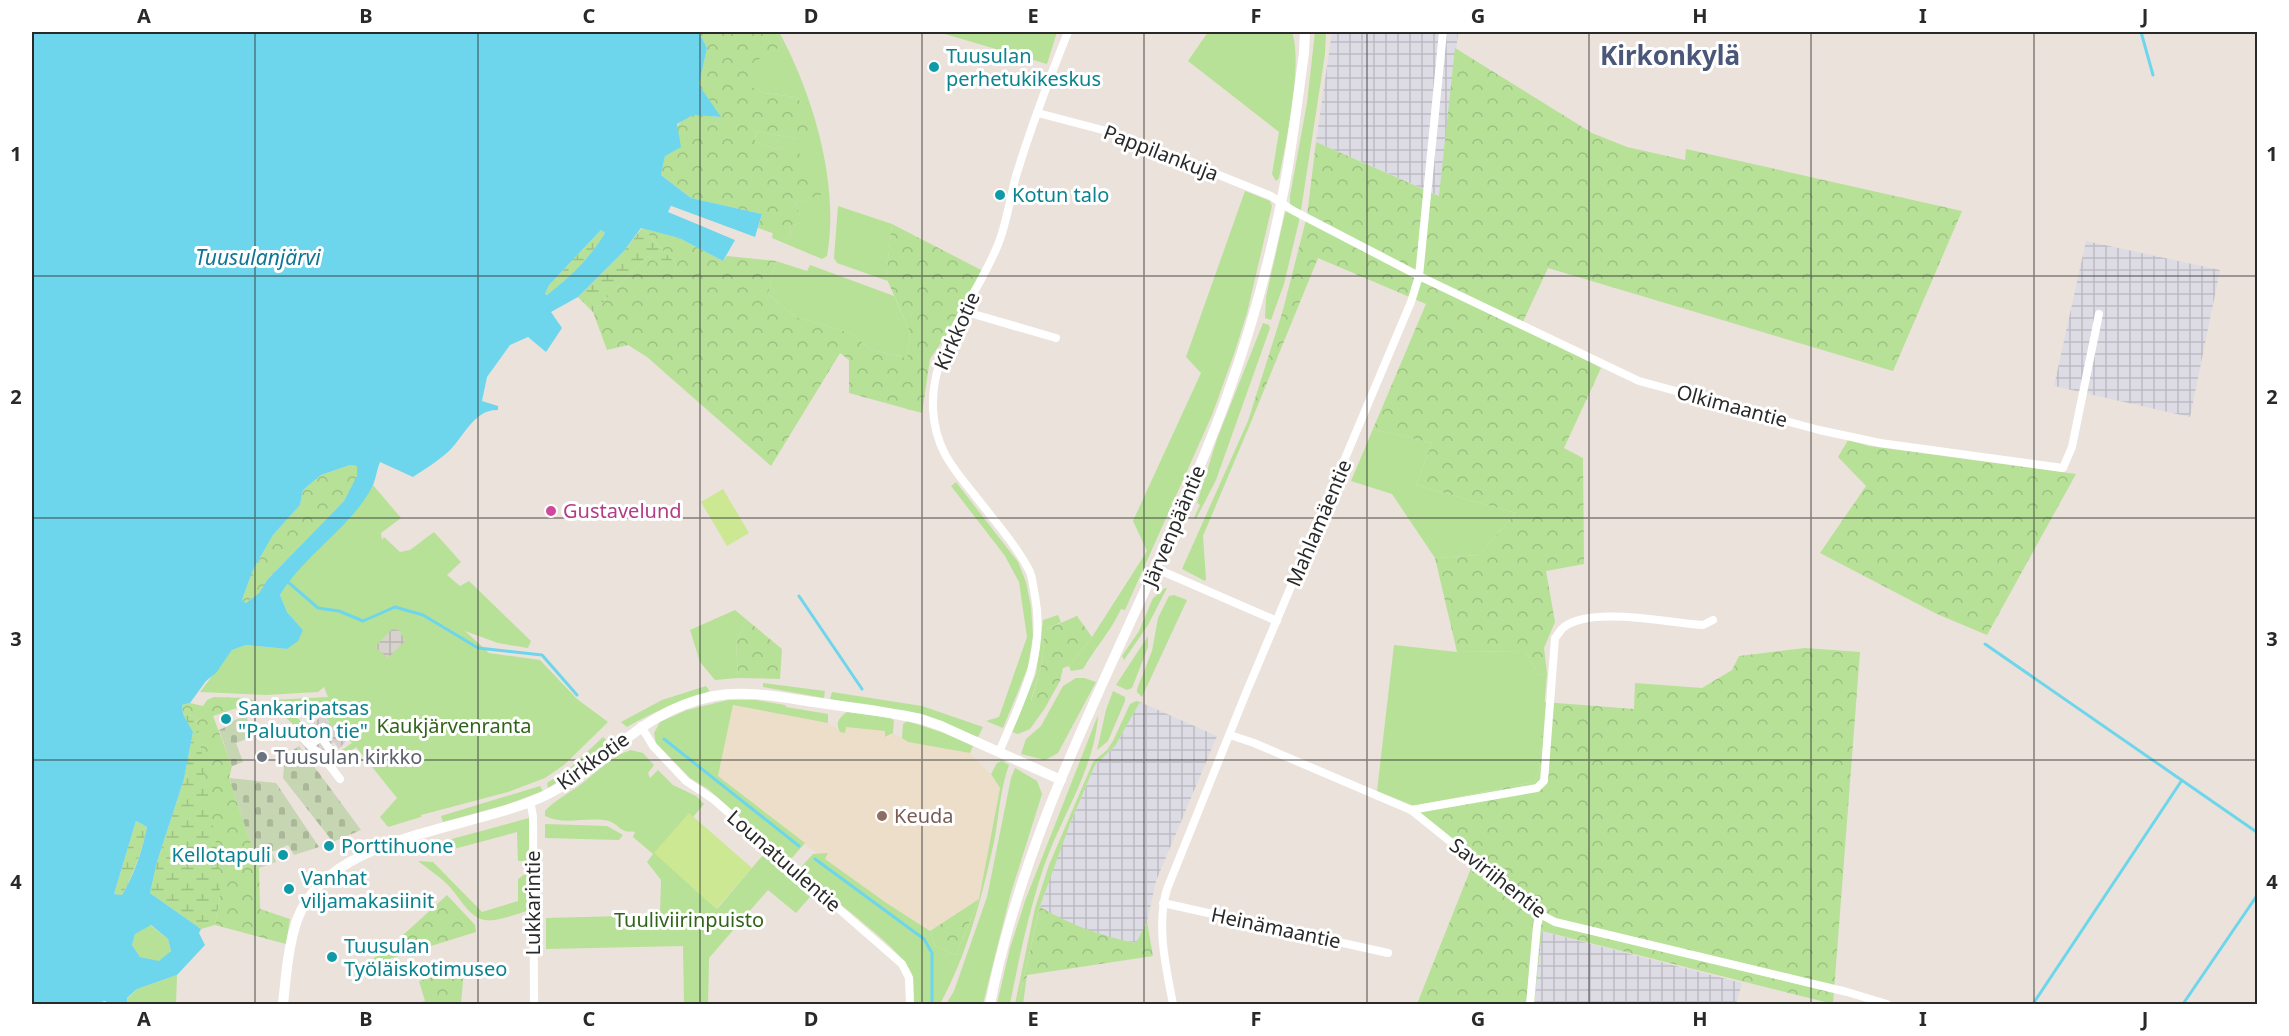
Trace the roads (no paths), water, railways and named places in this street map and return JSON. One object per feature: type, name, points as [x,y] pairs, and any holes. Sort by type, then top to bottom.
[{"type":"main road","name":"Järvenpääntie","points":[[990,1005],[1017,898],[1061,780],[1156,569],[1225,403],[1254,316],[1274,239],[1281,201],[1305,32]]},
{"type":"main road","name":"Kirkkotie","points":[[283,1005],[289,953],[298,919],[317,888],[332,874],[357,857],[384,846],[547,794],[572,780],[641,726],[672,710],[715,696],[759,694],[921,719],[1061,780]]},
{"type":"street","name":"Kirkkotie","points":[[999,752],[1028,684],[1036,655],[1038,615],[1030,572],[998,525],[943,454],[935,430],[933,406],[936,376],[946,346],[990,264],[999,240],[1015,179],[1068,32]]},
{"type":"street","name":"Mahlamäentie","points":[[1173,1005],[1162,923],[1163,903],[1277,621],[1395,343],[1419,276],[1443,32]]},
{"type":"street","name":"Pappilankuja","points":[[1038,113],[1114,133],[1281,201]]},
{"type":"street","name":"Olkimaantie","points":[[1281,201],[1303,216],[1419,276],[1639,381],[1819,430],[1880,443],[2063,468],[2072,447],[2099,314]]},
{"type":"street","points":[[963,311],[1056,338]]},
{"type":"street","points":[[1156,569],[1277,621]]},
{"type":"street","points":[[1411,810],[1537,788],[1544,781],[1555,638],[1562,628],[1576,621],[1622,616],[1692,624],[1703,624],[1713,620]]},
{"type":"street","name":"Lounatuulentie","points":[[641,726],[653,746],[686,781],[706,794],[902,964],[909,978],[910,1005]]},
{"type":"street","points":[[313,750],[321,737],[327,733],[322,727]]},
{"type":"street","points":[[294,729],[313,750],[320,753],[340,778]]},
{"type":"street","name":"Saviriihentie","points":[[1230,735],[1411,810],[1540,914],[1555,922],[1887,1005]]},
{"type":"street","points":[[321,737],[328,747]]},
{"type":"street","name":"Lukkarintie","points":[[530,801],[533,816],[534,1005]]},
{"type":"street","name":"Heinämaantie","points":[[1163,903],[1388,953]]},
{"type":"street","points":[[1530,1005],[1540,914]]},
{"type":"water","name":"Tuusulanjärvi","points":[[32,32],[699,32],[707,48],[699,85],[721,117],[693,115],[677,124],[681,147],[665,156],[661,175],[691,198],[762,214],[755,237],[671,206],[669,212],[735,240],[723,261],[679,238],[641,228],[624,251],[578,297],[551,312],[562,328],[546,352],[528,337],[510,345],[487,377],[482,401],[498,406],[498,410],[482,414],[448,452],[413,477],[380,462],[373,485],[365,500],[290,580],[280,595],[287,612],[303,630],[298,641],[287,649],[246,645],[232,650],[190,703],[182,705],[183,714],[193,732],[184,779],[157,862],[150,893],[201,929],[199,933],[205,945],[177,975],[137,989],[127,998],[127,1004],[110,1004],[105,1001],[94,1004],[32,1004]],"holes":[[[601,230],[605,233],[579,267],[547,295],[545,294],[549,285]],[[350,465],[357,466],[357,476],[344,501],[267,580],[259,593],[246,603],[242,600],[253,570],[273,535],[300,505],[303,490],[321,475]],[[136,821],[147,827],[140,853],[122,895],[114,894]],[[151,925],[168,939],[171,951],[159,961],[140,957],[132,945],[135,934]]]},
{"type":"waterway","points":[[2141,32],[2153,75]]},
{"type":"waterway","points":[[288,582],[318,608],[339,611],[363,621],[395,607],[423,615],[478,648],[542,655],[577,695]]},
{"type":"waterway","points":[[799,596],[862,689]]},
{"type":"waterway","points":[[1985,644],[2258,833]]},
{"type":"waterway","points":[[664,739],[799,846]]},
{"type":"waterway","points":[[2033,1004],[2182,780]]},
{"type":"waterway","points":[[815,859],[924,939],[932,953],[932,1004]]},
{"type":"waterway","points":[[2183,1004],[2258,894]]},
{"type":"place","name":"Tuusulan perhetukikeskus","points":[[934,67]]},
{"type":"place","name":"Kotun talo","points":[[1000,195]]},
{"type":"place","name":"Gustavelund","points":[[551,511]]},
{"type":"place","name":"Sankaripatsas \"Paluuton tie\"","points":[[226,719]]},
{"type":"place","name":"Tuusulan kirkko","points":[[262,757]]},
{"type":"place","name":"Keuda","points":[[882,816]]},
{"type":"place","name":"Porttihuone","points":[[329,846]]},
{"type":"place","name":"Kellotapuli","points":[[283,855]]},
{"type":"place","name":"Vanhat viljamakasiinit","points":[[289,889]]},
{"type":"place","name":"Tuusulan Työläiskotimuseo","points":[[332,957]]},
{"type":"district","name":"Kirkonkylä","points":[[1670,56]]},
{"type":"park label","name":"Kaukjärvenranta","points":[[454,726]]},
{"type":"park label","name":"Tuuliviirinpuisto","points":[[689,920]]}]
